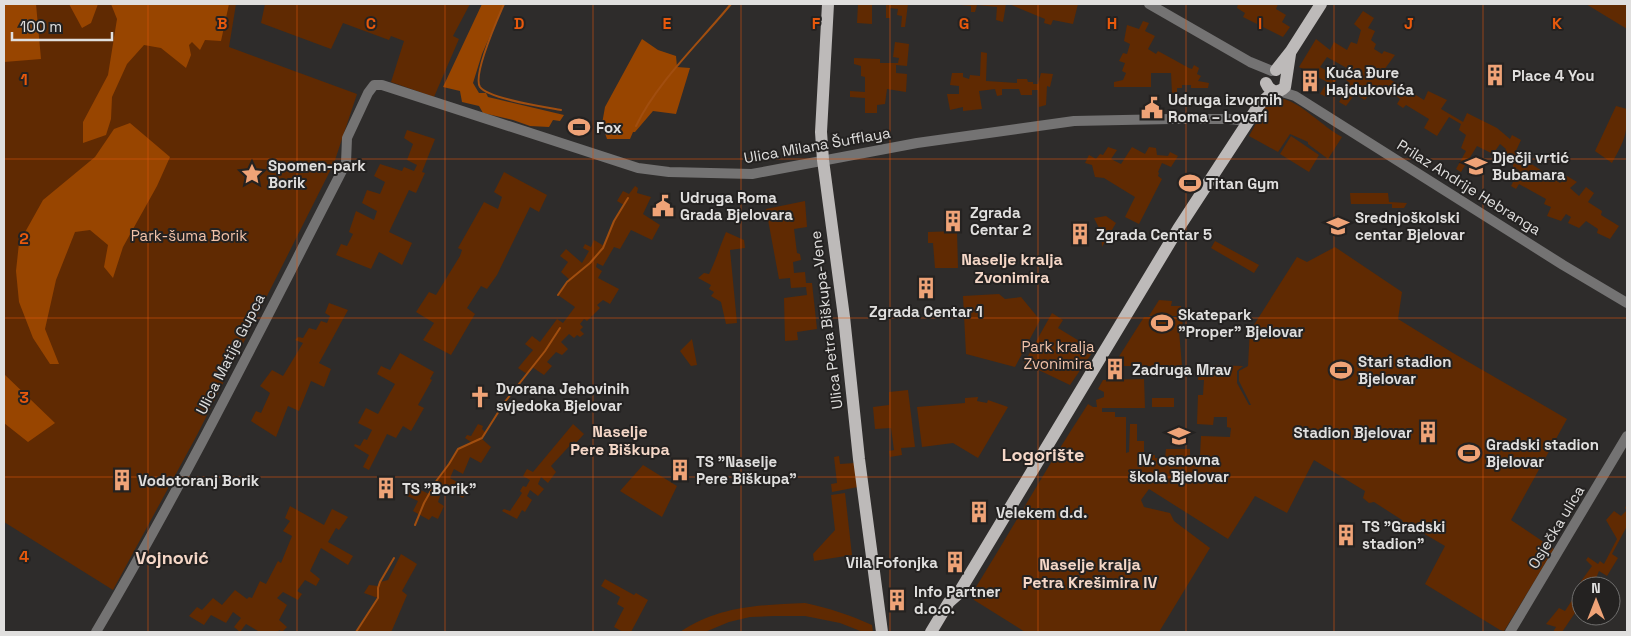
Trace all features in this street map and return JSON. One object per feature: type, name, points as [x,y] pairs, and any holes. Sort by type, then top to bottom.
[{"type":"main road","name":"Ulica Petra Biškupa-Vene","points":[[828,4],[821,132],[823,160],[882,632]]},
{"type":"main road","points":[[938,632],[955,603],[958,594],[1180,226],[1276,80],[1291,51],[1321,4]]},
{"type":"main road","points":[[930,632],[949,602],[958,594]]},
{"type":"street","name":"Prilaz Andrije Hebranga","points":[[1149,4],[1250,62],[1295,96],[1563,265],[1627,302]]},
{"type":"street","name":"Ulica Milana Šufflaya","points":[[374,85],[382,85],[432,100],[638,168],[669,172],[752,174],[917,143],[1074,121],[1171,118],[1248,121]]},
{"type":"street","name":"Ulica Matije Gupca","points":[[96,632],[122,589],[205,435],[346,163],[347,138],[368,93],[374,85]]},
{"type":"street","name":"Osječka ulica","points":[[1510,632],[1627,436]]},
{"type":"green space","name":"Park-šuma Borik","points":[[4,4],[236,4],[229,47],[357,94],[334,163],[197,435],[113,590],[4,522]]},
{"type":"green space","points":[[265,4],[470,4],[453,36],[459,39],[434,97],[391,82],[404,41],[391,36],[389,40],[343,23],[331,49],[261,23]]},
{"type":"green space","points":[[858,4],[872,4],[872,24],[857,23]]},
{"type":"green space","points":[[886,4],[908,4],[905,27],[901,27],[902,16],[897,15],[898,9],[890,8],[890,18],[886,18]]},
{"type":"green space","points":[[961,4],[1006,4],[1003,22],[996,20],[997,7],[977,5],[975,12],[971,12],[971,6]]},
{"type":"green space","points":[[1009,4],[1078,4],[1073,24],[1053,20],[1051,25],[1044,23],[1045,19]]},
{"type":"green space","points":[[1238,4],[1278,4],[1276,9],[1286,15],[1282,22],[1290,27],[1283,37],[1243,17],[1245,13],[1237,8]]},
{"type":"green space","points":[[1586,4],[1627,4],[1627,29]]},
{"type":"green space","points":[[1363,11],[1374,18],[1368,28],[1375,31],[1371,40],[1376,44],[1374,49],[1382,54],[1384,51],[1395,55],[1381,74],[1424,100],[1428,91],[1447,100],[1441,109],[1463,122],[1467,113],[1497,128],[1510,139],[1512,135],[1521,140],[1515,153],[1560,183],[1567,176],[1577,182],[1570,188],[1579,196],[1586,187],[1594,193],[1588,202],[1602,211],[1601,215],[1619,226],[1610,239],[1597,233],[1598,229],[1586,221],[1579,228],[1568,223],[1571,217],[1566,214],[1561,221],[1547,216],[1551,207],[1544,204],[1546,199],[1519,184],[1516,189],[1511,186],[1519,170],[1513,167],[1513,164],[1501,158],[1506,149],[1500,144],[1493,154],[1477,146],[1461,172],[1456,169],[1466,151],[1461,148],[1466,135],[1459,130],[1461,124],[1449,117],[1437,136],[1424,128],[1429,119],[1406,105],[1403,108],[1397,104],[1400,99],[1395,95],[1393,97],[1375,87],[1365,100],[1355,94],[1346,106],[1339,102],[1350,83],[1346,80],[1352,71],[1327,57],[1320,67],[1338,77],[1327,97],[1320,94],[1327,82],[1299,67],[1316,39],[1330,50],[1334,42],[1347,50],[1351,42],[1357,44],[1361,30],[1354,24]]},
{"type":"green space","points":[[1143,21],[1149,23],[1145,31],[1155,36],[1148,49],[1156,54],[1158,51],[1189,68],[1192,69],[1194,65],[1199,68],[1197,74],[1201,76],[1198,81],[1209,83],[1208,88],[1191,88],[1191,85],[1182,85],[1182,88],[1177,88],[1177,93],[1172,93],[1171,73],[1151,73],[1151,87],[1114,87],[1114,82],[1123,80],[1126,73],[1122,71],[1125,63],[1119,61],[1123,53],[1127,54],[1130,44],[1124,41],[1127,25],[1139,29]]},
{"type":"green space","points":[[895,42],[909,44],[907,66],[896,65],[896,73],[907,74],[906,92],[887,89],[885,104],[877,105],[877,113],[865,113],[865,98],[850,97],[850,91],[865,92],[865,77],[861,76],[861,66],[854,64],[854,58],[880,59],[880,63],[898,63],[899,58],[893,57]]},
{"type":"green space","points":[[981,52],[987,53],[986,81],[1017,83],[1017,79],[1027,79],[1028,82],[1038,84],[1041,73],[1053,74],[1050,87],[1047,86],[1046,105],[1039,107],[1038,90],[1032,90],[1032,95],[1021,95],[1019,89],[1002,89],[1002,95],[997,96],[995,89],[979,91],[982,109],[963,111],[963,107],[950,110],[947,94],[959,94],[959,86],[950,85],[952,73],[963,73],[963,77],[969,79],[970,75],[980,76]]},
{"type":"green space","points":[[1279,98],[1295,104],[1342,137],[1328,159],[1308,144],[1308,142],[1290,134],[1278,152],[1249,136],[1267,104]]},
{"type":"green space","points":[[1616,106],[1627,109],[1626,132],[1612,163],[1595,151]]},
{"type":"green space","points":[[407,130],[435,139],[422,172],[425,173],[416,193],[409,190],[389,232],[412,243],[402,265],[379,252],[371,269],[336,255],[341,244],[347,246],[353,234],[349,232],[356,211],[374,220],[377,211],[362,203],[367,190],[380,194],[385,182],[374,176],[380,164],[402,171],[404,167],[414,171],[417,165],[407,160],[413,144],[404,138]]},
{"type":"green space","points":[[1291,136],[1319,155],[1309,172],[1280,154]]},
{"type":"green space","points":[[1108,147],[1117,150],[1111,159],[1121,164],[1132,147],[1145,154],[1149,147],[1156,148],[1157,155],[1168,156],[1170,152],[1178,156],[1171,167],[1162,163],[1158,176],[1162,179],[1139,224],[1125,217],[1135,197],[1104,178],[1095,177],[1092,165],[1085,163],[1089,155],[1096,159],[1100,154],[1103,155]]},
{"type":"green space","points":[[504,172],[547,195],[539,212],[530,207],[497,275],[487,289],[481,286],[467,308],[475,314],[451,355],[423,340],[434,323],[416,312],[429,292],[436,295],[460,256],[462,250],[458,248],[484,202],[498,209],[502,197],[494,192]]},
{"type":"green space","points":[[635,186],[638,188],[637,193],[651,197],[643,214],[660,225],[652,240],[631,230],[620,249],[614,247],[603,266],[597,263],[596,267],[602,271],[598,278],[619,289],[610,304],[603,300],[597,305],[600,308],[587,321],[584,319],[580,324],[583,327],[580,330],[584,334],[580,337],[577,335],[574,338],[569,334],[561,342],[568,349],[562,355],[556,352],[547,362],[552,366],[544,375],[532,367],[527,374],[518,368],[533,350],[525,344],[532,336],[540,342],[557,319],[563,323],[575,307],[558,295],[570,280],[561,272],[568,262],[560,256],[566,249],[582,263],[589,251],[583,248],[585,244],[591,247],[594,240],[604,246],[614,221],[624,205],[617,201],[623,191],[629,194]]},
{"type":"green space","points":[[1350,193],[1388,193],[1389,202],[1407,203],[1404,208],[1392,208],[1392,204],[1351,204]]},
{"type":"green space","points":[[805,201],[807,227],[794,229],[797,253],[800,254],[801,260],[793,262],[794,273],[805,272],[806,283],[812,283],[817,329],[797,332],[798,340],[785,341],[784,298],[807,295],[806,287],[791,288],[790,278],[779,279],[766,209]]},
{"type":"green space","points":[[1106,216],[1116,223],[1102,247],[1101,232],[1094,218]]},
{"type":"green space","points":[[957,231],[958,268],[935,268],[933,243],[928,243],[928,232]]},
{"type":"green space","points":[[726,232],[744,240],[745,248],[730,250],[737,323],[726,324],[721,302],[711,296],[714,292],[709,289],[711,285],[698,278],[704,273],[709,274]]},
{"type":"green space","points":[[1215,241],[1259,265],[1254,273],[1211,248]]},
{"type":"green space","points":[[1335,247],[1402,292],[1398,319],[1567,419],[1511,520],[1554,549],[1504,631],[1425,584],[1445,546],[1411,526],[1404,524],[1402,520],[1374,502],[1369,503],[1363,498],[1365,491],[1314,460],[1287,513],[1255,496],[1228,539],[1149,489],[1141,500],[1144,507],[1170,513],[1174,521],[1210,548],[1159,632],[1025,632],[974,600],[973,592],[1073,427],[1088,404],[1097,407],[1096,400],[1104,397],[1104,392],[1098,389],[1103,380],[1144,379],[1145,408],[1102,408],[1102,412],[1115,412],[1115,417],[1126,417],[1126,453],[1129,452],[1130,424],[1137,424],[1137,441],[1144,441],[1144,455],[1155,455],[1155,458],[1165,458],[1166,449],[1190,449],[1190,456],[1200,456],[1201,436],[1230,437],[1231,428],[1227,427],[1227,417],[1214,417],[1213,425],[1197,424],[1198,395],[1203,395],[1204,380],[1198,380],[1199,365],[1243,366],[1237,371],[1237,383],[1249,405],[1251,405],[1239,381],[1239,371],[1248,366],[1250,328],[1252,328],[1297,257],[1307,262]]},
{"type":"green space","points":[[999,294],[1005,299],[1021,297],[1040,320],[1015,367],[966,354],[963,296]]},
{"type":"green space","points":[[1159,300],[1172,301],[1171,306],[1181,306],[1181,316],[1149,316]]},
{"type":"green space","points":[[329,303],[348,310],[319,363],[331,369],[324,387],[311,381],[299,411],[288,406],[276,437],[251,421],[256,411],[261,413],[270,393],[260,386],[272,370],[283,376],[303,343],[295,340],[298,337],[303,338],[309,328],[316,330],[321,321],[327,323],[330,316],[325,313]]},
{"type":"green space","name":"Park kralja Zvonimira","points":[[1052,313],[1063,320],[1058,328],[1094,350],[1070,385],[1024,363]]},
{"type":"green space","points":[[1144,317],[1183,317],[1182,331],[1179,331],[1182,366],[1113,366]]},
{"type":"green space","points":[[692,339],[697,365],[691,366],[680,351]]},
{"type":"green space","points":[[400,353],[434,372],[430,379],[432,380],[418,405],[424,408],[411,431],[403,426],[396,438],[387,434],[369,470],[363,467],[369,455],[354,446],[355,444],[360,446],[364,439],[367,440],[372,430],[358,423],[366,408],[378,414],[395,384],[377,374],[381,366],[390,370]]},
{"type":"green space","points":[[908,390],[915,447],[901,448],[902,455],[890,457],[889,451],[894,450],[891,428],[875,429],[873,407],[889,405],[889,392]]},
{"type":"green space","points":[[978,397],[977,401],[987,403],[988,400],[1008,407],[978,458],[953,443],[922,447],[917,407],[965,403],[965,398]]},
{"type":"green space","points":[[1152,398],[1174,398],[1174,407],[1152,407]]},
{"type":"green space","points":[[478,424],[483,426],[482,429],[486,433],[482,439],[491,447],[481,463],[470,457],[463,474],[454,469],[450,478],[459,483],[457,487],[466,493],[463,498],[443,487],[438,502],[444,506],[438,519],[432,516],[429,520],[413,511],[418,501],[405,495],[412,486],[429,494],[458,449],[469,445],[471,442],[465,438],[467,435],[471,436]]},
{"type":"green space","points":[[573,424],[584,434],[576,443],[574,441],[551,466],[556,472],[548,483],[541,477],[538,484],[544,489],[538,496],[530,490],[527,496],[532,500],[525,512],[522,510],[517,519],[502,511],[504,509],[510,511],[522,493],[520,491],[523,486],[526,487],[530,480],[523,476],[527,469],[533,472]]},
{"type":"green space","points":[[839,456],[840,464],[855,463],[858,487],[832,492],[831,484],[837,483],[834,457]]},
{"type":"green space","points":[[643,465],[677,486],[662,517],[620,491]]},
{"type":"green space","points":[[845,493],[852,555],[814,561],[813,554],[835,530],[831,495]]},
{"type":"green space","points":[[290,506],[324,525],[332,509],[348,517],[339,530],[336,528],[328,542],[353,556],[348,565],[321,548],[310,571],[320,579],[316,586],[305,580],[297,591],[302,594],[298,600],[283,592],[277,598],[287,605],[279,620],[287,627],[282,632],[279,630],[278,632],[257,632],[246,624],[240,632],[234,627],[241,618],[233,612],[226,623],[211,615],[204,625],[189,616],[197,607],[202,610],[213,598],[222,605],[235,590],[247,599],[249,597],[252,598],[260,581],[266,584],[278,561],[281,563],[292,536],[283,531],[290,521],[285,518]]},
{"type":"green space","points":[[1627,510],[1627,526],[1612,554],[1618,558],[1607,576],[1599,571],[1597,576],[1585,576],[1592,566],[1586,560],[1588,557],[1598,564],[1600,561],[1604,564],[1617,539],[1606,520],[1614,511],[1621,516]]},
{"type":"green space","points":[[401,554],[417,564],[402,591],[407,595],[391,632],[356,632],[378,598],[364,593],[369,585],[378,586],[380,582],[388,580]]},
{"type":"green space","points":[[605,579],[634,595],[636,593],[648,600],[631,632],[623,632],[614,627],[624,608],[617,604],[620,597],[601,586]]},
{"type":"green space","points":[[1571,602],[1571,619],[1562,632],[1553,632],[1556,627],[1546,624],[1559,608],[1565,611]]},
{"type":"green space","points":[[805,603],[864,621],[872,625],[873,632],[863,632],[840,623],[805,616],[774,616],[750,617],[729,622],[705,632],[680,632],[710,617],[740,608]]},
{"type":"shaded area","points":[[4,4],[36,4],[41,59],[4,62]]},
{"type":"shaded area","points":[[69,4],[98,4],[91,23],[82,28]]},
{"type":"shaded area","points":[[111,4],[229,4],[221,41],[205,40],[200,50],[192,42],[189,45],[191,55],[186,68],[161,48],[144,45],[127,64],[112,97],[111,119],[106,135],[83,143],[83,122],[108,75],[117,19]]},
{"type":"shaded area","points":[[482,4],[504,4],[482,54],[473,83],[479,93],[486,93],[488,97],[564,115],[560,121],[553,120],[549,127],[530,126],[483,113],[479,106],[462,102],[460,91],[443,87]]},
{"type":"shaded area","points":[[642,39],[658,50],[676,56],[677,67],[690,68],[676,114],[653,111],[633,132],[630,139],[607,139],[602,124],[605,107]]},
{"type":"shaded area","points":[[130,123],[170,157],[157,186],[123,247],[113,278],[104,267],[108,245],[90,230],[75,232],[56,280],[45,329],[59,364],[50,364],[33,338],[19,302],[16,271],[19,243],[43,200],[95,157],[114,129]]},
{"type":"shaded area","points":[[4,374],[55,423],[28,442],[4,423]]},
{"type":"waterway","points":[[504,4],[482,59],[478,81],[480,87],[505,99],[561,110]]},
{"type":"waterway","points":[[636,126],[667,78],[731,4]]},
{"type":"waterway","points":[[558,295],[567,282],[590,263],[603,248],[614,221],[628,198]]},
{"type":"waterway","points":[[415,525],[424,503],[437,480],[458,449],[482,438],[504,403],[545,351],[560,328]]},
{"type":"waterway","points":[[356,632],[378,598],[380,582],[394,558]]},
{"type":"place","name":"Place 4 You","points":[[1495,75]]},
{"type":"place","name":"Kuća Đure Hajdukovića","points":[[1310,81]]},
{"type":"place","name":"Udruga izvornih Roma – Lovari","points":[[1152,108]]},
{"type":"place","name":"Fox","points":[[579,127]]},
{"type":"place","name":"Dječji vrtić Bubamara","points":[[1476,166]]},
{"type":"place","name":"Spomen-park Borik","points":[[252,174]]},
{"type":"place","name":"Titan Gym","points":[[1190,183]]},
{"type":"place","name":"Udruga Roma Grada Bjelovara","points":[[663,206]]},
{"type":"place","name":"Zgrada Centar 2","points":[[953,221]]},
{"type":"place","name":"Srednjoškolski centar Bjelovar","points":[[1338,226]]},
{"type":"place","name":"Zgrada Centar 5","points":[[1080,234]]},
{"type":"place","name":"Zgrada Centar 1","points":[[926,288]]},
{"type":"place","name":"Skatepark \"Proper\" Bjelovar","points":[[1162,323]]},
{"type":"place","name":"Zadruga Mrav","points":[[1115,369]]},
{"type":"place","name":"Stari stadion Bjelovar","points":[[1341,370]]},
{"type":"place","name":"Dvorana Jehovinih svjedoka Bjelovar","points":[[480,397]]},
{"type":"place","name":"Stadion Bjelovar","points":[[1428,432]]},
{"type":"place","name":"IV. osnovna škola Bjelovar","points":[[1179,436]]},
{"type":"place","name":"Gradski stadion Bjelovar","points":[[1469,453]]},
{"type":"place","name":"TS \"Naselje Pere Biškupa\"","points":[[680,470]]},
{"type":"place","name":"Vodotoranj Borik","points":[[122,480]]},
{"type":"place","name":"TS \"Borik\"","points":[[386,488]]},
{"type":"place","name":"Velekem d.d.","points":[[979,512]]},
{"type":"place","name":"TS \"Gradski stadion\"","points":[[1346,535]]},
{"type":"place","name":"Vila Fofonjka","points":[[955,562]]},
{"type":"place","name":"Info Partner d.o.o.","points":[[897,600]]},
{"type":"district","name":"Naselje kralja Zvonimira","points":[[1012,268]]},
{"type":"district","name":"Naselje Pere Biškupa","points":[[620,440]]},
{"type":"district","name":"Logorište","points":[[1043,454]]},
{"type":"district","name":"Vojnović","points":[[172,557]]},
{"type":"district","name":"Naselje kralja Petra Krešimira IV","points":[[1090,573]]}]
